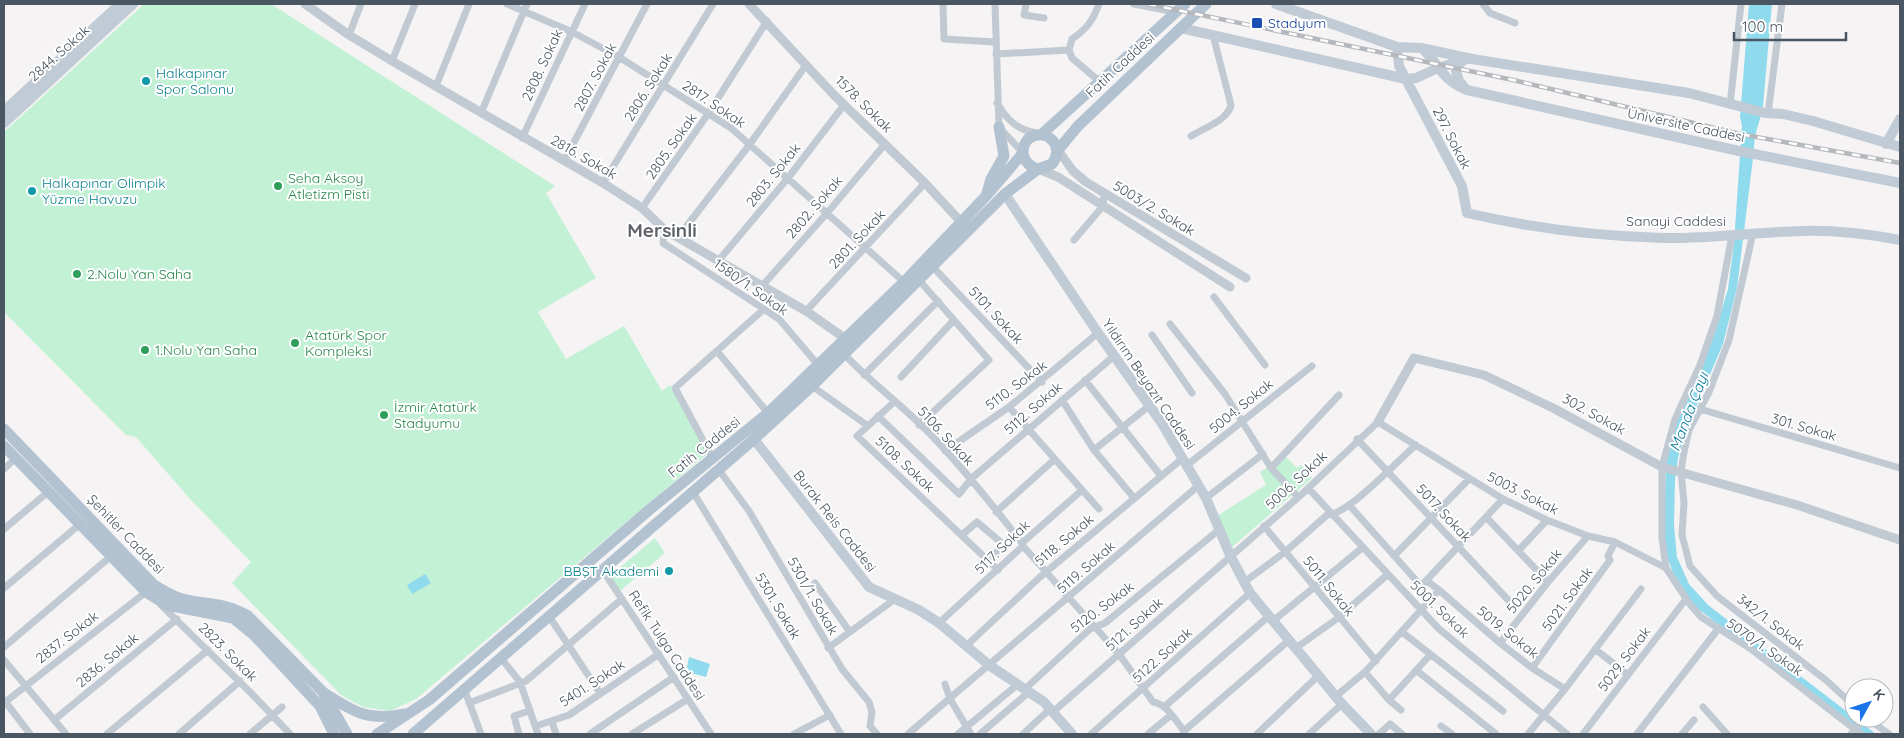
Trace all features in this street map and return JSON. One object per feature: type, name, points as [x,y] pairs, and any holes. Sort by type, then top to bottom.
[{"type":"main road","name":"2844. Sokak","points":[[4,111],[120,4]]},
{"type":"main road","name":"2844. Sokak","points":[[4,123],[133,4]]},
{"type":"main road","name":"Fatih Caddesi","points":[[1042,134],[1185,4]]},
{"type":"main road","name":"Fatih Caddesi","points":[[1058,150],[1078,126],[1206,4]]},
{"type":"main road","points":[[1276,4],[1397,47],[1421,48],[1467,60],[1689,93],[1766,114],[1783,114],[1813,121],[1900,147]]},
{"type":"main road","points":[[1181,28],[1406,79],[1416,78],[1438,68],[1467,60]]},
{"type":"main road","points":[[1397,47],[1399,66],[1406,79]]},
{"type":"main road","name":"Üniversite Caddesi","points":[[1421,48],[1446,79],[1467,90],[1762,156],[1900,183]]},
{"type":"main road","points":[[1467,60],[1456,71],[1459,81],[1467,90]]},
{"type":"main road","name":"297. Sokak","points":[[1406,79],[1462,186],[1467,213]]},
{"type":"main road","points":[[1886,144],[1900,120]]},
{"type":"main road","points":[[987,195],[991,179],[1004,156],[999,127]]},
{"type":"main road","points":[[1042,134],[1053,140],[1058,150],[1052,164],[1038,169],[1028,164],[1023,153],[1028,139],[1042,134]]},
{"type":"main road","name":"Fatih Caddesi","points":[[822,368],[846,339],[904,282],[987,195],[1023,153]]},
{"type":"main road","name":"Fatih Caddesi","points":[[377,734],[429,700],[768,413],[822,368],[844,354],[1005,194],[1038,169]]},
{"type":"main road","name":"Yıldırım Beyazıt Caddesi","points":[[1005,194],[1185,462],[1206,498],[1243,583],[1288,641],[1339,700],[1371,733]]},
{"type":"main road","name":"Sanayi Caddesi","points":[[1467,213],[1512,224],[1592,234],[1664,238],[1752,233],[1847,232],[1900,240]]},
{"type":"main road","points":[[413,734],[719,470],[812,386],[822,368]]},
{"type":"main road","points":[[754,438],[755,428],[768,413]]},
{"type":"main road","name":"Şehitler Caddesi","points":[[4,428],[154,585],[179,598],[223,605],[237,609],[248,616],[323,692],[347,734]]},
{"type":"main road","name":"Burak Reis Caddesi","points":[[754,438],[869,587],[919,610],[939,623],[989,665],[1052,709],[1072,734]]},
{"type":"main road","name":"Şehitler Caddesi","points":[[4,446],[110,558],[146,592],[167,605],[234,618],[254,635],[320,706],[334,734]]},
{"type":"main road","points":[[323,692],[346,708],[368,716],[390,717],[406,714],[429,700]]},
{"type":"main road","points":[[392,734],[429,700]]},
{"type":"street","name":"2816. Sokak","points":[[307,4],[349,35],[522,138],[603,183],[642,208],[665,230],[679,236],[806,311],[846,339]]},
{"type":"street","points":[[349,35],[361,4]]},
{"type":"street","points":[[392,61],[415,4]]},
{"type":"street","points":[[436,86],[469,4]]},
{"type":"street","name":"2817. Sokak","points":[[507,4],[526,7],[619,57],[731,128],[867,246],[904,282]]},
{"type":"street","name":"2808. Sokak","points":[[522,138],[585,4]]},
{"type":"street","name":"2807. Sokak","points":[[564,161],[648,4]]},
{"type":"street","name":"2806. Sokak","points":[[603,183],[713,4]]},
{"type":"street","name":"1578. Sokak","points":[[749,4],[844,105],[925,183],[961,222]]},
{"type":"street","points":[[943,4],[944,39],[995,42]]},
{"type":"street","points":[[995,4],[999,127],[1023,153]]},
{"type":"street","points":[[1026,4],[1024,15],[1044,18]]},
{"type":"street","points":[[1099,4],[1094,18],[1086,30],[1072,39],[1069,50],[1072,58],[1099,81]]},
{"type":"street","points":[[1134,4],[1176,12]]},
{"type":"street","points":[[1483,4],[1490,13],[1515,23]]},
{"type":"street","points":[[1734,106],[1740,4]]},
{"type":"street","points":[[1766,114],[1782,4]]},
{"type":"street","points":[[481,113],[526,7]]},
{"type":"street","name":"2805. Sokak","points":[[642,208],[708,114],[766,21]]},
{"type":"street","points":[[1190,136],[1226,116],[1230,109],[1231,104],[1213,35]]},
{"type":"street","points":[[996,54],[1069,50]]},
{"type":"street","points":[[679,236],[750,144],[806,65]]},
{"type":"street","points":[[997,102],[1007,119],[1013,124],[1030,132],[1042,134]]},
{"type":"street","name":"2803. Sokak","points":[[719,260],[788,178],[844,105]]},
{"type":"street","name":"2802. Sokak","points":[[762,286],[828,212],[884,144]]},
{"type":"street","name":"5003/2. Sokak","points":[[1058,150],[1073,171],[1104,193],[1246,278]]},
{"type":"street","name":"5003/2. Sokak","points":[[1038,169],[1058,177],[1230,287]]},
{"type":"street","name":"2801. Sokak","points":[[806,311],[925,183]]},
{"type":"street","points":[[1074,240],[1103,206],[1104,193]]},
{"type":"street","name":"1580/1. Sokak","points":[[665,230],[662,242],[779,319],[822,368]]},
{"type":"street","name":"342/1. Sokak","points":[[1752,233],[1728,340],[1700,409],[1689,430],[1681,471],[1684,503],[1682,534],[1690,566],[1717,596],[1827,681],[1844,697]]},
{"type":"street","name":"Sanayi Caddesi","points":[[1662,467],[1675,419],[1700,365],[1717,316],[1733,234]]},
{"type":"street","name":"5101. Sokak","points":[[932,266],[1042,382]]},
{"type":"street","points":[[918,279],[989,360],[919,424]]},
{"type":"street","points":[[1214,297],[1265,365]]},
{"type":"street","points":[[864,376],[938,301]]},
{"type":"street","points":[[713,459],[675,388],[764,309]]},
{"type":"street","points":[[901,377],[954,320]]},
{"type":"street","points":[[1170,324],[1225,394],[1271,468],[1298,497]]},
{"type":"street","name":"5110. Sokak","points":[[945,451],[1042,382],[1098,334]]},
{"type":"street","points":[[1152,335],[1192,393]]},
{"type":"street","points":[[717,351],[768,413]]},
{"type":"street","name":"5106. Sokak","points":[[844,354],[864,376],[895,401],[945,451],[1118,654],[1154,702],[1160,703],[1164,707],[1184,733]]},
{"type":"street","name":"5112. Sokak","points":[[878,416],[959,494],[970,481],[1028,429],[1114,356]]},
{"type":"street","name":"302. Sokak","points":[[1378,422],[1414,358],[1484,375],[1553,408],[1662,467],[1681,471]]},
{"type":"street","name":"5004. Sokak","points":[[1185,462],[1312,366]]},
{"type":"street","points":[[1085,380],[1161,476]]},
{"type":"street","name":"5108. Sokak","points":[[812,386],[868,426],[857,436],[998,570]]},
{"type":"street","points":[[1271,468],[1339,395]]},
{"type":"street","points":[[1062,400],[1094,450],[1134,498]]},
{"type":"street","points":[[868,426],[895,401]]},
{"type":"street","points":[[1094,450],[1149,406]]},
{"type":"street","points":[[1009,407],[1099,509]]},
{"type":"street","name":"301. Sokak","points":[[1700,409],[1900,468]]},
{"type":"street","name":"5006. Sokak","points":[[1230,555],[1298,497],[1378,422]]},
{"type":"street","name":"5003. Sokak","points":[[1378,422],[1502,499],[1547,520],[1588,536],[1615,542],[1666,568]]},
{"type":"street","name":"5017. Sokak","points":[[1357,440],[1512,604]]},
{"type":"street","points":[[1243,583],[1285,552],[1327,515],[1332,515],[1350,506],[1416,445]]},
{"type":"street","points":[[1206,498],[1263,454]]},
{"type":"street","points":[[4,469],[16,458]]},
{"type":"street","points":[[996,512],[1055,459]]},
{"type":"street","name":"5118. Sokak","points":[[966,646],[1047,572],[1134,498],[1161,476],[1185,462]]},
{"type":"street","points":[[1662,467],[1662,538],[1666,568]]},
{"type":"street","name":"5301/1. Sokak","points":[[719,470],[760,529],[828,648],[842,669],[869,702],[872,712],[870,726],[877,734]]},
{"type":"street","points":[[1681,471],[1814,510],[1900,540]]},
{"type":"street","points":[[1350,506],[1394,556],[1469,479]]},
{"type":"street","name":"5119. Sokak","points":[[908,734],[1198,486]]},
{"type":"street","name":"5001. Sokak","points":[[1308,488],[1387,576],[1446,634],[1567,734]]},
{"type":"street","name":"5117. Sokak","points":[[939,623],[1082,490]]},
{"type":"street","points":[[4,530],[48,492]]},
{"type":"street","name":"5301. Sokak","points":[[693,492],[841,734]]},
{"type":"street","points":[[1427,581],[1502,499]]},
{"type":"street","points":[[1486,517],[1548,582]]},
{"type":"street","points":[[1518,552],[1547,520]]},
{"type":"street","points":[[962,535],[977,522],[1004,545],[988,560]]},
{"type":"street","points":[[4,588],[79,525]]},
{"type":"street","name":"5011. Sokak","points":[[1264,526],[1338,618],[1376,661]]},
{"type":"street","name":"5120. Sokak","points":[[1024,688],[1095,627],[1105,624],[1220,529]]},
{"type":"street","name":"5020. Sokak","points":[[1500,643],[1548,582],[1588,536]]},
{"type":"street","name":"5021. Sokak","points":[[1532,668],[1610,560],[1608,556],[1615,542]]},
{"type":"street","points":[[1164,707],[1271,619],[1362,548]]},
{"type":"street","name":"5121. Sokak","points":[[1023,734],[1118,654],[1230,555]]},
{"type":"street","name":"5019. Sokak","points":[[1394,556],[1421,586],[1427,581],[1500,643],[1532,668],[1565,689]]},
{"type":"street","points":[[4,647],[110,558]]},
{"type":"street","name":"5070/1. Sokak","points":[[1666,568],[1686,599],[1701,617],[1751,649],[1856,731]]},
{"type":"street","name":"Refik Tulga Caddesi","points":[[602,569],[711,734]]},
{"type":"street","points":[[1296,648],[1338,618],[1387,576]]},
{"type":"street","points":[[815,583],[850,632]]},
{"type":"street","points":[[1528,734],[1565,689],[1641,589]]},
{"type":"street","points":[[1309,734],[1438,590]]},
{"type":"street","name":"2823. Sokak","points":[[146,592],[208,650],[290,734]]},
{"type":"street","name":"2837. Sokak","points":[[4,702],[146,592]]},
{"type":"street","name":"5122. Sokak","points":[[1091,734],[1250,593]]},
{"type":"street","points":[[470,703],[526,680],[622,599]]},
{"type":"street","points":[[828,648],[895,599]]},
{"type":"street","name":"5029. Sokak","points":[[1583,734],[1686,599]]},
{"type":"street","points":[[549,616],[600,693]]},
{"type":"street","name":"2836. Sokak","points":[[54,720],[176,619]]},
{"type":"street","points":[[1637,734],[1718,629]]},
{"type":"street","points":[[1402,632],[1430,656],[1445,664],[1503,711]]},
{"type":"street","points":[[1184,733],[1288,641]]},
{"type":"street","points":[[1595,649],[1628,674]]},
{"type":"street","points":[[107,734],[208,650]]},
{"type":"street","name":"5401. Sokak","points":[[536,726],[549,720],[552,722],[569,715],[659,654]]},
{"type":"street","points":[[1389,700],[1430,656]]},
{"type":"street","points":[[501,658],[520,682],[538,734]]},
{"type":"street","points":[[4,660],[66,734]]},
{"type":"street","points":[[1416,670],[1496,734]]},
{"type":"street","points":[[1365,672],[1389,700],[1401,710]]},
{"type":"street","points":[[1258,734],[1319,675]]},
{"type":"street","points":[[590,734],[674,677]]},
{"type":"street","points":[[179,734],[240,682]]},
{"type":"street","points":[[945,684],[950,699],[971,734]]},
{"type":"street","points":[[958,734],[1024,688]]},
{"type":"street","points":[[980,734],[1024,688]]},
{"type":"street","points":[[465,691],[481,734]]},
{"type":"street","points":[[632,734],[688,699]]},
{"type":"street","points":[[4,702],[30,734]]},
{"type":"street","points":[[250,734],[282,707]]},
{"type":"street","points":[[1703,707],[1727,734]]},
{"type":"street","points":[[519,734],[514,716],[529,710]]},
{"type":"street","points":[[794,734],[830,715]]},
{"type":"street","points":[[1148,734],[1171,715]]},
{"type":"street","points":[[1682,734],[1694,720]]},
{"type":"street","points":[[552,722],[556,734]]},
{"type":"street","points":[[1371,733],[1390,724],[1402,734]]},
{"type":"street","points":[[1441,726],[1452,734]]},
{"type":"green space","name":"Atatürk Spor Kompleksi","points":[[144,4],[271,4],[555,186],[546,193],[596,278],[538,312],[566,359],[624,326],[662,391],[670,385],[707,454],[416,699],[390,711],[363,707],[341,695],[232,583],[251,562],[191,500],[136,437],[126,435],[4,312],[4,132]]},
{"type":"green space","points":[[1285,456],[1297,468],[1301,465],[1312,478],[1231,548],[1217,516],[1266,485],[1260,472]]},
{"type":"green space","points":[[655,538],[665,553],[620,591],[610,576]]},
{"type":"water","name":"Manda Çayı","points":[[1749,4],[1772,4],[1763,106],[1755,138],[1737,288],[1723,344],[1685,433],[1678,458],[1675,480],[1674,525],[1677,557],[1689,584],[1708,605],[1844,709],[1844,720],[1693,605],[1675,579],[1666,553],[1664,529],[1666,463],[1676,422],[1714,335],[1728,289],[1734,243],[1742,126],[1740,117]]},
{"type":"water","points":[[425,574],[431,583],[412,594],[407,585]]},
{"type":"water","points":[[689,657],[710,664],[706,677],[691,673],[687,667]]},
{"type":"water","points":[[1854,728],[1868,728],[1876,734],[1862,734]]},
{"type":"railway","points":[[1148,4],[1513,80],[1740,134],[1900,163]]},
{"type":"place","name":"Stadyum","points":[[1257,23]]},
{"type":"place","name":"Halkapınar Spor Salonu","points":[[146,81]]},
{"type":"place","name":"Seha Aksoy Atletizm Pisti","points":[[278,186]]},
{"type":"place","name":"Halkapınar Olimpik Yüzme Havuzu","points":[[32,191]]},
{"type":"place","name":"2.Nolu Yan Saha","points":[[77,274]]},
{"type":"place","name":"Atatürk Spor Kompleksi","points":[[295,343]]},
{"type":"place","name":"1.Nolu Yan Saha","points":[[145,350]]},
{"type":"place","name":"İzmir Atatürk Stadyumu","points":[[384,415]]},
{"type":"place","name":"BBŞT Akademi","points":[[669,571]]},
{"type":"district","name":"Mersinli","points":[[662,230]]}]
